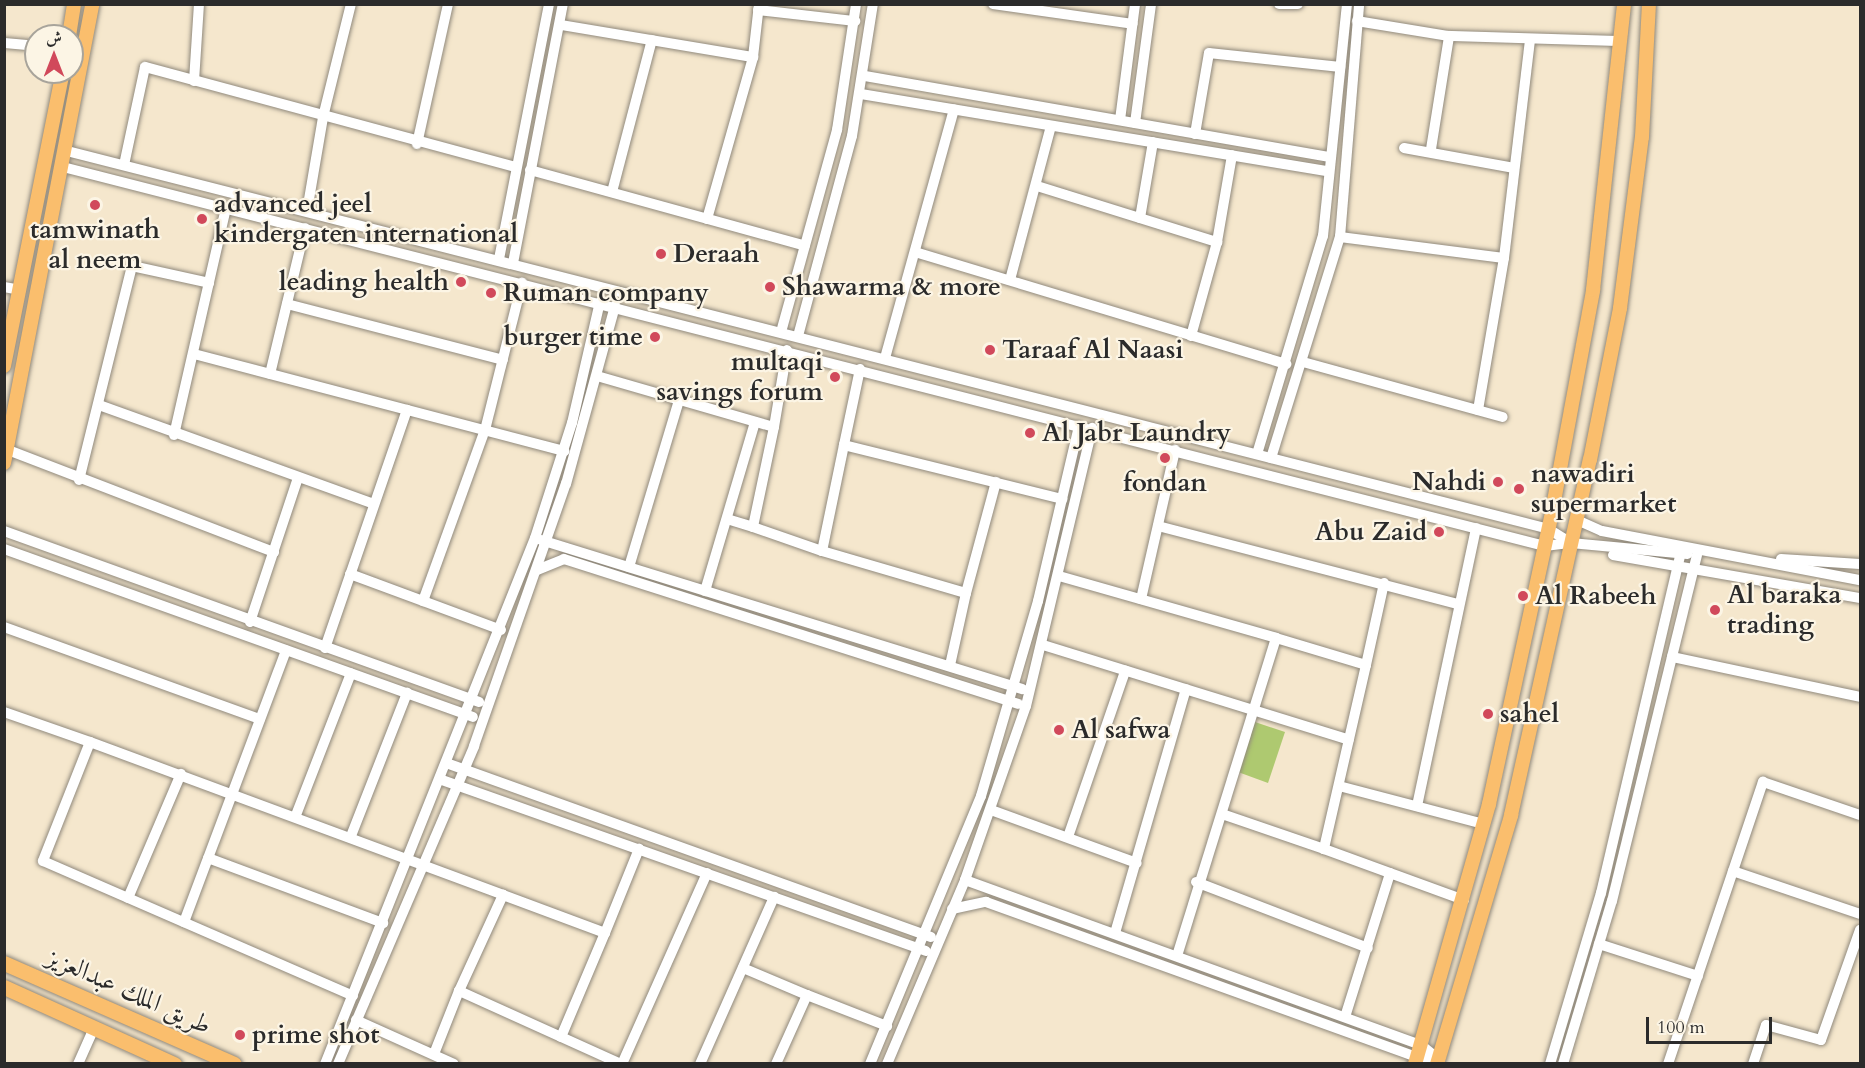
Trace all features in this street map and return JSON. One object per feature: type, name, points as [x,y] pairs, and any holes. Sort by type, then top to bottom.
[{"type":"highway","name":"طريق الملك عبدالعزيز","points":[[4,963],[234,1064]]},
{"type":"highway","name":"طريق الملك عبدالعزيز","points":[[4,987],[174,1064]]},
{"type":"main road","points":[[71,24],[74,4]]},
{"type":"main road","points":[[6,457],[67,151],[92,4]]},
{"type":"main road","points":[[1417,1055],[1464,900],[1484,824],[1549,529],[1593,290],[1624,4]]},
{"type":"main road","points":[[1437,1061],[1511,815],[1577,520],[1620,308],[1642,137],[1649,4]]},
{"type":"main road","points":[[4,366],[61,84]]},
{"type":"street","points":[[194,81],[200,4]]},
{"type":"street","points":[[307,212],[323,117],[351,4]]},
{"type":"street","points":[[417,144],[448,4]]},
{"type":"street","points":[[499,259],[515,167],[549,4]]},
{"type":"street","points":[[513,263],[561,25],[563,4]]},
{"type":"street","points":[[781,332],[837,130],[856,4]]},
{"type":"street","points":[[798,336],[861,94],[873,4]]},
{"type":"street","points":[[993,4],[1132,24]]},
{"type":"street","points":[[1120,120],[1135,4]]},
{"type":"street","points":[[1135,123],[1151,4]]},
{"type":"street","points":[[1279,4],[1298,4]]},
{"type":"street","points":[[1257,454],[1323,236],[1347,4]]},
{"type":"street","points":[[1271,458],[1303,362],[1340,237],[1359,4]]},
{"type":"street","points":[[707,219],[753,57],[758,7],[855,21]]},
{"type":"street","points":[[1357,21],[1449,36],[1621,41]]},
{"type":"street","points":[[561,25],[753,57]]},
{"type":"street","points":[[1431,149],[1449,36]]},
{"type":"street","points":[[612,192],[652,40]]},
{"type":"street","points":[[1478,410],[1504,258],[1530,40]]},
{"type":"street","points":[[4,43],[24,45]]},
{"type":"street","points":[[1195,134],[1209,53],[1340,67]]},
{"type":"street","points":[[124,165],[145,67],[417,144],[515,167]]},
{"type":"street","points":[[865,76],[1330,157]]},
{"type":"street","points":[[861,94],[1328,171]]},
{"type":"street","points":[[885,358],[954,109]]},
{"type":"street","points":[[1010,280],[1037,186],[1051,126]]},
{"type":"street","points":[[1140,218],[1153,142]]},
{"type":"street","points":[[1404,148],[1431,149],[1514,168]]},
{"type":"street","points":[[67,151],[499,259],[1549,529],[1571,543]]},
{"type":"street","points":[[1191,336],[1217,242],[1232,156]]},
{"type":"street","points":[[63,167],[600,302],[1545,546],[1571,543],[1682,554],[1860,564]]},
{"type":"street","points":[[530,170],[805,246]]},
{"type":"street","points":[[1037,186],[1217,242]]},
{"type":"street","points":[[174,435],[226,208]]},
{"type":"street","points":[[270,374],[305,228]]},
{"type":"street","points":[[1340,237],[1504,258]]},
{"type":"street","points":[[915,252],[1286,364]]},
{"type":"street","points":[[79,480],[132,266],[209,283]]},
{"type":"street","points":[[423,601],[485,430],[522,283]]},
{"type":"street","points":[[4,286],[21,290]]},
{"type":"street","points":[[338,1064],[458,785],[535,572],[540,540],[600,302]]},
{"type":"street","points":[[287,304],[503,360]]},
{"type":"street","points":[[326,1064],[449,764],[501,630],[540,540],[597,376],[615,306]]},
{"type":"street","points":[[753,527],[787,350]]},
{"type":"street","points":[[194,354],[564,451]]},
{"type":"street","points":[[1303,362],[1503,417]]},
{"type":"street","points":[[822,551],[860,369]]},
{"type":"street","points":[[597,376],[774,427]]},
{"type":"street","points":[[629,567],[679,400]]},
{"type":"street","points":[[99,405],[174,435],[374,504]]},
{"type":"street","points":[[325,648],[407,410]]},
{"type":"street","points":[[705,591],[755,422]]},
{"type":"street","points":[[870,1064],[973,822],[1011,702],[1079,426]]},
{"type":"street","points":[[887,1064],[965,880],[1026,706],[1043,645],[1092,428]]},
{"type":"street","points":[[844,445],[1062,499]]},
{"type":"street","points":[[1141,599],[1175,450]]},
{"type":"street","points":[[6,457],[79,480],[274,552]]},
{"type":"street","points":[[250,622],[298,478]]},
{"type":"street","points":[[950,665],[966,593],[996,482]]},
{"type":"street","points":[[727,519],[822,551],[966,593]]},
{"type":"street","points":[[1577,520],[1602,531],[1860,580]]},
{"type":"street","points":[[1158,526],[1458,604]]},
{"type":"street","points":[[1417,806],[1458,604],[1476,528]]},
{"type":"street","points":[[4,531],[250,622],[488,706]]},
{"type":"street","points":[[540,540],[1030,691]]},
{"type":"street","points":[[4,549],[483,721]]},
{"type":"street","points":[[1598,552],[1860,598]]},
{"type":"street","points":[[1550,1064],[1601,893],[1682,554]]},
{"type":"street","points":[[1563,1064],[1599,944],[1697,554]]},
{"type":"street","points":[[535,572],[552,560],[564,560],[1026,706]]},
{"type":"street","points":[[350,574],[501,630]]},
{"type":"street","points":[[1059,576],[1366,665]]},
{"type":"street","points":[[1324,849],[1384,583]]},
{"type":"street","points":[[4,627],[260,719]]},
{"type":"street","points":[[1177,955],[1196,882],[1222,814],[1276,638]]},
{"type":"street","points":[[1043,645],[1349,740]]},
{"type":"street","points":[[184,922],[286,650]]},
{"type":"street","points":[[1672,657],[1860,697]]},
{"type":"street","points":[[1068,837],[1125,672]]},
{"type":"street","points":[[296,815],[351,674]]},
{"type":"street","points":[[1115,933],[1186,689]]},
{"type":"street","points":[[351,836],[407,693]]},
{"type":"street","points":[[6,715],[90,742],[296,815],[605,933]]},
{"type":"street","points":[[90,742],[43,861],[353,996]]},
{"type":"street","points":[[449,764],[939,940]]},
{"type":"street","points":[[128,898],[181,774]]},
{"type":"street","points":[[442,780],[934,953]]},
{"type":"street","points":[[1668,1064],[1763,782],[1860,815]]},
{"type":"street","points":[[1339,786],[1484,824]]},
{"type":"street","points":[[991,810],[1137,863]]},
{"type":"street","points":[[1222,814],[1464,900]]},
{"type":"street","points":[[561,1037],[639,849]]},
{"type":"street","points":[[208,858],[383,923]]},
{"type":"street","points":[[1733,871],[1860,914]]},
{"type":"street","points":[[459,991],[622,1064],[707,873]]},
{"type":"street","points":[[1345,1017],[1390,873]]},
{"type":"street","points":[[965,880],[1345,1017],[1417,1055]]},
{"type":"street","points":[[1196,882],[1368,948]]},
{"type":"street","points":[[434,1054],[502,895]]},
{"type":"street","points":[[700,1064],[774,897]]},
{"type":"street","points":[[952,909],[986,902],[1437,1061]]},
{"type":"street","points":[[1753,1064],[1766,1024],[1821,1040],[1860,930]]},
{"type":"street","points":[[1599,944],[1698,976]]},
{"type":"street","points":[[743,968],[886,1026]]},
{"type":"street","points":[[776,1064],[807,995]]},
{"type":"street","points":[[356,1020],[454,1064]]},
{"type":"street","points":[[78,1064],[94,1028]]},
{"type":"green space","points":[[1255,722],[1285,732],[1268,783],[1238,772]]},
{"type":"place","name":"tamwinath al neem","points":[[95,205]]},
{"type":"place","name":"advanced jeel kindergaten international","points":[[202,219]]},
{"type":"place","name":"Deraah","points":[[661,254]]},
{"type":"place","name":"leading health","points":[[461,282]]},
{"type":"place","name":"Shawarma & more","points":[[770,287]]},
{"type":"place","name":"Ruman company","points":[[491,293]]},
{"type":"place","name":"burger time","points":[[655,337]]},
{"type":"place","name":"Taraaf Al Naasi","points":[[990,350]]},
{"type":"place","name":"multaqi savings forum","points":[[835,377]]},
{"type":"place","name":"Al Jabr Laundry","points":[[1030,433]]},
{"type":"place","name":"fondan","points":[[1165,458]]},
{"type":"place","name":"Nahdi","points":[[1498,482]]},
{"type":"place","name":"nawadiri supermarket","points":[[1519,489]]},
{"type":"place","name":"Abu Zaid","points":[[1439,532]]},
{"type":"place","name":"Al Rabeeh","points":[[1523,596]]},
{"type":"place","name":"Al baraka trading","points":[[1715,610]]},
{"type":"place","name":"sahel","points":[[1488,714]]},
{"type":"place","name":"Al safwa","points":[[1059,730]]},
{"type":"place","name":"prime shot","points":[[240,1035]]}]
